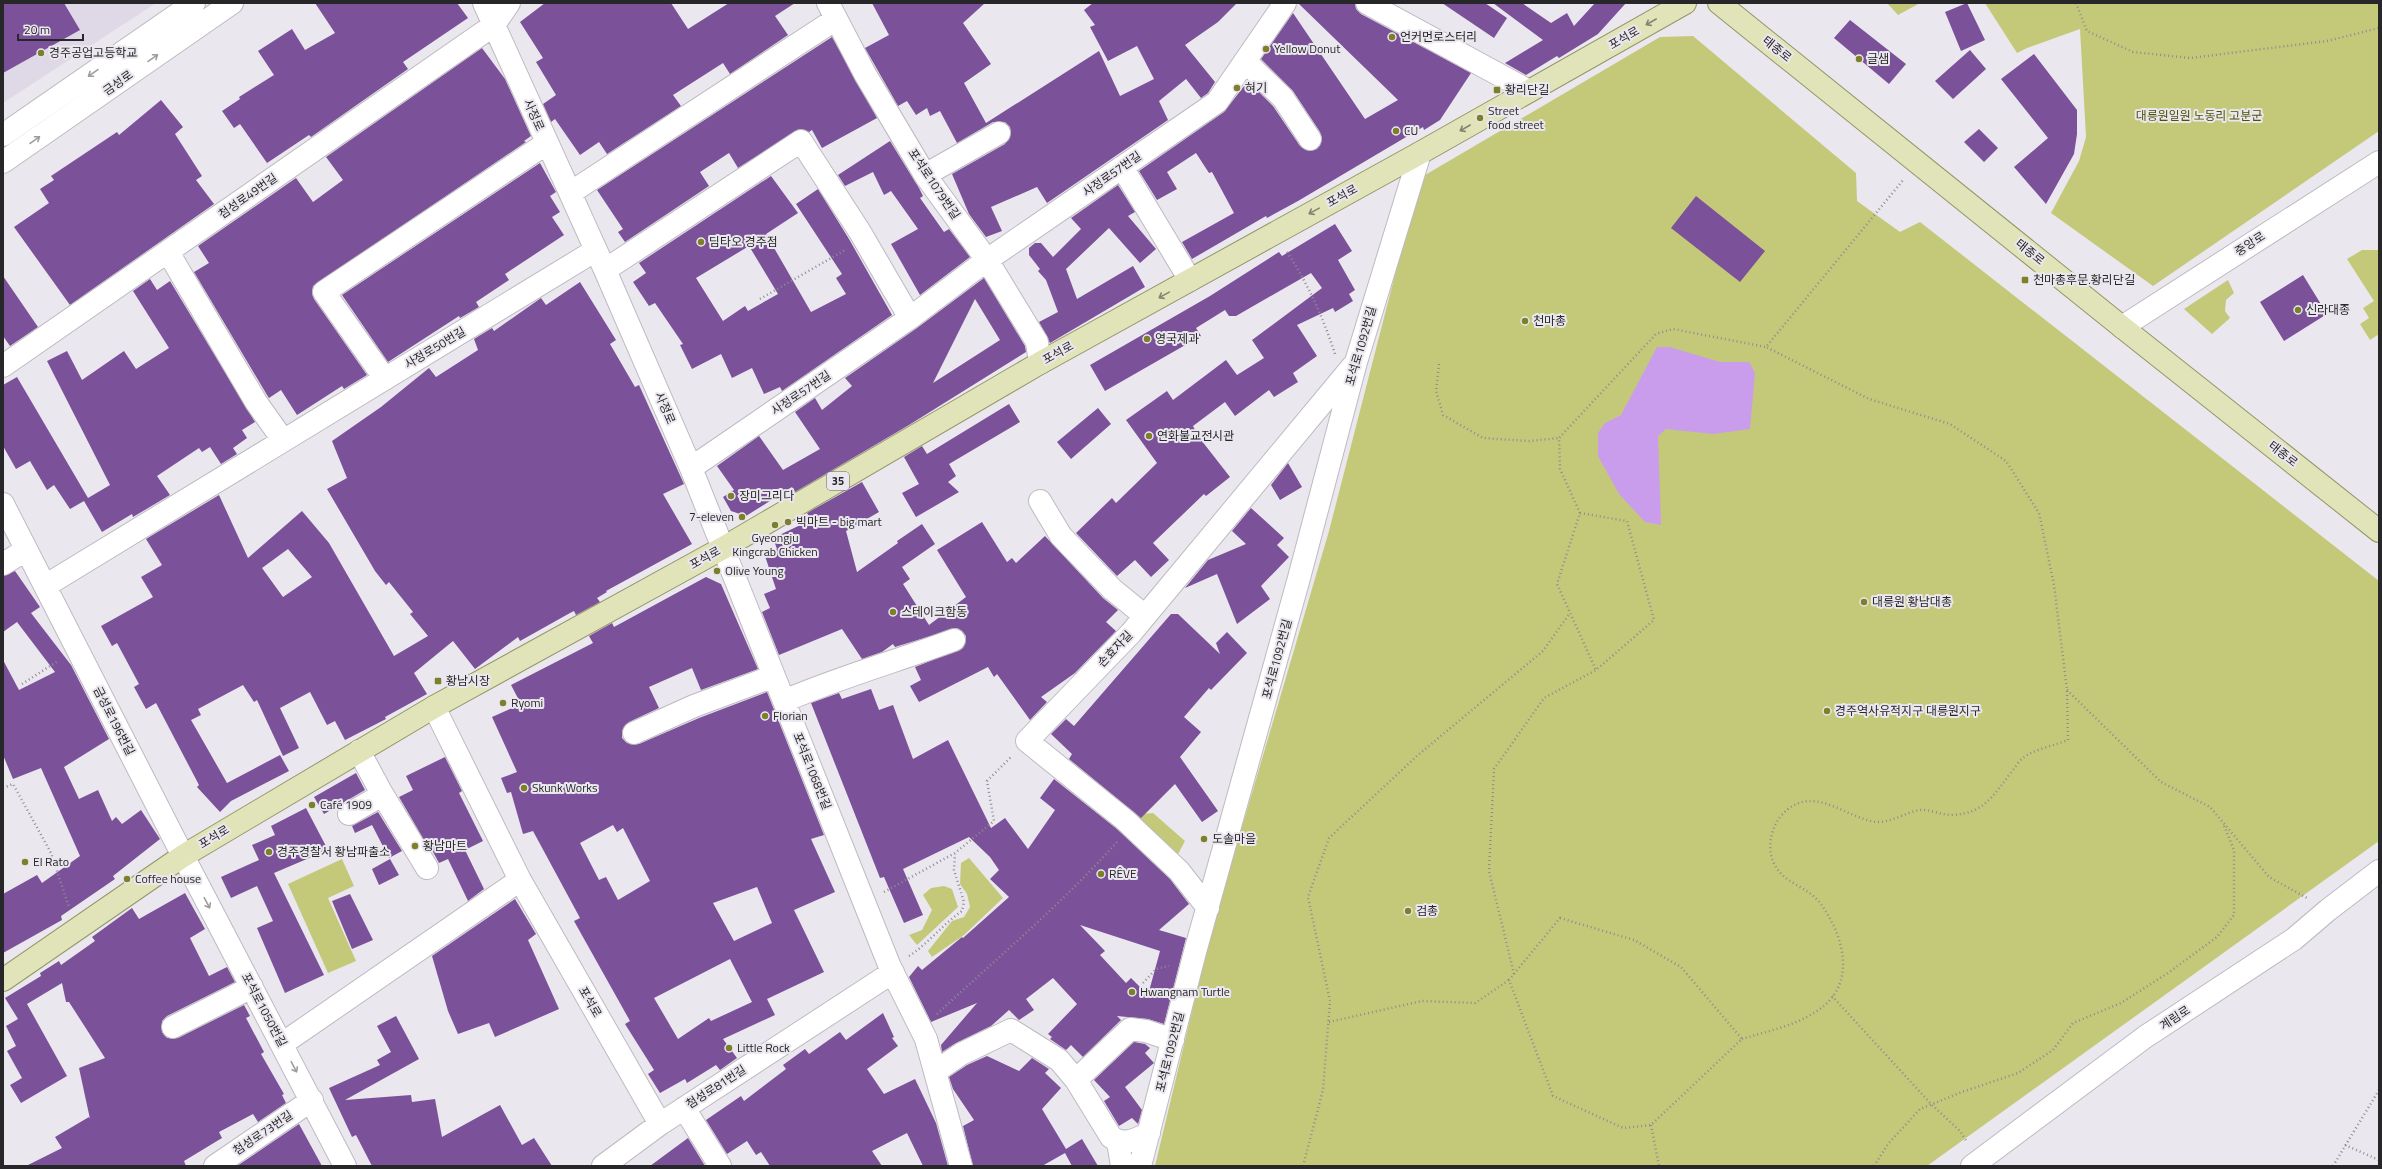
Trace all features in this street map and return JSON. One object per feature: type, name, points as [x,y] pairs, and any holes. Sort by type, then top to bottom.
[{"type":"main road","name":"포석로","points":[[3,980],[182,856],[434,707],[723,548],[1040,363],[1420,153],[1685,3]]},
{"type":"main road","name":"태종로","points":[[1719,3],[2122,327],[2379,531]]},
{"type":"street","name":"금성로","points":[[3,135],[194,3]]},
{"type":"street","name":"금성로","points":[[3,162],[232,3]]},
{"type":"street","name":"사정로","points":[[484,3],[605,270],[691,468],[723,548]]},
{"type":"street","points":[[494,25],[509,3]]},
{"type":"street","name":"사정로57번길","points":[[691,468],[910,318],[988,260],[1217,102],[1285,3]]},
{"type":"street","points":[[1368,3],[1529,91]]},
{"type":"street","points":[[570,193],[832,11]]},
{"type":"street","name":"포석로1079번길","points":[[832,11],[865,74],[925,174],[988,260],[1037,342],[1040,363]]},
{"type":"street","name":"첨성로49번길","points":[[3,366],[494,25]]},
{"type":"street","points":[[1245,61],[1283,98],[1310,139]]},
{"type":"street","points":[[925,174],[999,133]]},
{"type":"street","points":[[605,270],[801,141],[864,239],[910,318]]},
{"type":"street","points":[[385,379],[324,292],[547,142]]},
{"type":"street","name":"포석로1092번길","points":[[1140,1166],[1191,970],[1299,578],[1349,370],[1420,153]]},
{"type":"street","name":"중앙로","points":[[2122,327],[2379,162]]},
{"type":"street","points":[[1122,167],[1190,280]]},
{"type":"street","name":"사정로50번길","points":[[279,443],[596,250]]},
{"type":"street","points":[[45,586],[279,443],[168,252]]},
{"type":"street","name":"손효자길","points":[[1027,741],[1132,633],[1349,370]]},
{"type":"street","points":[[1040,501],[1060,536],[1112,589],[1145,616]]},
{"type":"street","name":"금성로196번길","points":[[3,504],[182,856]]},
{"type":"street","name":"포석로1068번길","points":[[723,548],[892,970],[926,1039],[961,1166]]},
{"type":"street","points":[[3,564],[26,550]]},
{"type":"street","points":[[784,701],[833,680],[884,665],[954,640]]},
{"type":"street","points":[[634,734],[694,706],[774,676]]},
{"type":"street","name":"포석로","points":[[434,707],[520,880],[660,1124]]},
{"type":"street","points":[[1027,741],[1132,826],[1179,871],[1208,908]]},
{"type":"street","points":[[359,751],[382,795],[427,868]]},
{"type":"street","points":[[348,814],[382,795]]},
{"type":"street","name":"포석로1050번길","points":[[182,856],[312,1100],[345,1166]]},
{"type":"street","name":"계림로","points":[[1976,1163],[2145,1037],[2294,939],[2328,910],[2379,871]]},
{"type":"street","points":[[282,1044],[520,880]]},
{"type":"street","name":"첨성로81번길","points":[[613,1163],[660,1124],[892,970]]},
{"type":"street","points":[[173,1027],[252,987]]},
{"type":"street","points":[[1076,1080],[1130,1029],[1146,1031],[1173,1040]]},
{"type":"street","points":[[935,1072],[961,1054],[1011,1030],[1059,1060],[1076,1080],[1111,1137],[1118,1142],[1133,1142],[1149,1133]]},
{"type":"street","name":"첨성로73번길","points":[[215,1166],[312,1100]]},
{"type":"street","points":[[684,1108],[720,1166]]},
{"type":"street","points":[[1118,1142],[1122,1166]]},
{"type":"path","points":[[2076,3],[2087,31],[2133,52],[2190,58],[2327,41],[2379,28]]},
{"type":"path","points":[[1766,347],[1918,162]]},
{"type":"path","points":[[1274,233],[1303,277],[1349,370]]},
{"type":"path","points":[[760,299],[864,239]]},
{"type":"path","points":[[1439,364],[1436,391],[1444,415],[1483,438],[1528,441],[1559,438],[1656,334],[1673,329],[1766,347],[1869,399],[1950,424],[2006,460],[2039,513],[2054,585],[2067,690],[2068,740],[2023,757],[1985,805],[1969,814],[1949,815],[1920,810],[1877,822],[1834,805],[1814,801],[1796,804],[1781,815],[1772,831],[1770,849],[1775,866],[1787,880],[1803,888],[1819,902],[1840,939],[1844,958],[1841,978],[1832,996],[1819,1010],[1802,1020],[1742,1039],[1651,1125],[1623,1128],[1553,1096],[1509,980]]},
{"type":"path","points":[[1559,438],[1560,469],[1580,513],[1557,584],[1596,670]]},
{"type":"path","points":[[1514,974],[1489,871],[1494,769],[1544,698],[1596,670],[1654,620],[1627,521],[1580,513]]},
{"type":"path","points":[[1303,1166],[1323,1090],[1330,1001],[1308,897],[1330,838],[1418,755],[1543,651],[1570,613]]},
{"type":"path","points":[[22,684],[78,650]]},
{"type":"path","points":[[2067,690],[2161,782],[2210,807],[2269,877],[2328,910]]},
{"type":"path","points":[[865,903],[955,853],[994,821],[987,781],[1027,741]]},
{"type":"path","points":[[3,788],[13,784],[51,853],[66,899],[78,928]]},
{"type":"path","points":[[1874,1166],[1888,1144],[1920,1109],[1962,1092],[2018,1073],[2053,1050],[2073,1024],[2121,1003],[2168,973],[2217,938],[2234,915],[2234,850],[2223,823]]},
{"type":"path","points":[[921,1029],[1089,873],[1132,826]]},
{"type":"path","points":[[892,970],[922,948],[952,917],[962,911],[964,902],[954,870],[955,853]]},
{"type":"path","points":[[1328,1022],[1422,1001],[1475,1003],[1509,980],[1560,918],[1634,940],[1681,967],[1742,1039]]},
{"type":"path","points":[[1142,982],[1156,969],[1171,965],[1191,970]]},
{"type":"path","points":[[1832,996],[1932,1105],[1960,1132],[1976,1163]]},
{"type":"path","points":[[2333,1166],[2379,1090]]},
{"type":"path","points":[[1651,1125],[1659,1166]]},
{"type":"path","points":[[2346,1145],[2379,1160]]},
{"type":"shaded area","name":"경주공업고등학교","points":[[3,3],[156,3],[3,103]]},
{"type":"shaded area","points":[[1657,347],[1670,347],[1720,362],[1749,362],[1755,373],[1750,429],[1713,434],[1666,429],[1658,436],[1661,525],[1645,522],[1619,494],[1598,456],[1598,433],[1605,423],[1621,415]]},
{"type":"green space","points":[[1887,3],[1920,3],[1898,15]]},
{"type":"green space","name":"대릉원일원 노동리 고분군","points":[[1985,3],[2379,3],[2379,131],[2153,286],[2051,213],[2079,161],[2086,137],[2080,29],[2017,53]]},
{"type":"green space","name":"경주역사유적지구 대릉원지구","points":[[1693,36],[1856,173],[1857,201],[1900,232],[1920,222],[2379,581],[2379,841],[1927,1166],[1155,1166],[1210,936],[1329,531],[1420,178],[1660,37]]},
{"type":"green space","points":[[2362,250],[2379,250],[2379,334],[2370,340],[2360,324],[2369,318],[2363,308],[2374,301],[2347,259]]},
{"type":"green space","points":[[2228,280],[2234,293],[2226,300],[2225,311],[2230,318],[2212,334],[2184,309]]},
{"type":"green space","points":[[1153,813],[1185,841],[1177,856],[1136,820],[1142,814]]},
{"type":"green space","points":[[969,858],[1003,898],[964,935],[932,957],[928,951],[952,921],[964,917],[970,907],[967,894],[960,884],[961,863]]},
{"type":"green space","points":[[342,859],[354,886],[328,898],[356,961],[328,973],[288,884]]},
{"type":"green space","points":[[944,886],[952,889],[958,907],[917,945],[909,935],[922,930],[932,910],[923,895],[931,888]]},
{"type":"building","points":[[3,3],[64,3],[80,30],[3,73]]},
{"type":"building","points":[[315,3],[457,3],[468,18],[403,62],[408,69],[311,137],[309,135],[267,163],[240,124],[234,128],[222,111],[240,99],[239,97],[274,75],[258,51],[292,29],[305,50],[335,33]]},
{"type":"building","points":[[545,3],[671,3],[688,29],[729,3],[795,3],[775,16],[788,35],[730,74],[723,63],[673,95],[681,106],[607,154],[599,142],[580,155],[555,119],[551,122],[543,104],[556,95],[536,62],[543,58],[520,22]]},
{"type":"building","points":[[872,3],[985,3],[963,23],[991,64],[964,83],[986,123],[1099,51],[1120,96],[1154,79],[1137,46],[1108,61],[1090,27],[1095,25],[1084,10],[1093,3],[1237,3],[1218,22],[1185,45],[1215,82],[1208,93],[1201,98],[1186,79],[1159,101],[1168,120],[1047,203],[1037,187],[991,207],[1002,231],[986,237],[969,214],[952,174],[1005,144],[1011,133],[1010,127],[1005,122],[993,122],[957,143],[940,111],[930,116],[927,108],[916,115],[907,101],[898,106],[865,48],[889,35]]},
{"type":"building","points":[[1298,3],[1355,3],[1356,9],[1361,14],[1471,73],[1440,120],[1424,130],[1423,127],[1298,201],[1267,218],[1266,216],[1192,259],[1182,242],[1234,213],[1212,172],[1209,173],[1196,153],[1167,172],[1177,189],[1157,200],[1139,171],[1224,112],[1248,81],[1273,106],[1300,146],[1310,151],[1317,149],[1322,139],[1320,132],[1293,91],[1261,59],[1293,13],[1365,119],[1398,100]]},
{"type":"building","points":[[1442,3],[1485,3],[1507,18],[1494,38]]},
{"type":"building","points":[[1493,3],[1522,3],[1551,23],[1567,13],[1574,26],[1595,3],[1626,3],[1598,34],[1559,58],[1557,56],[1526,75],[1505,63],[1543,40]]},
{"type":"building","points":[[1967,3],[1985,40],[1961,51],[1945,12]]},
{"type":"building","points":[[1850,20],[1906,64],[1889,84],[1834,38]]},
{"type":"building","points":[[832,37],[877,118],[822,148],[812,130],[809,132],[800,129],[738,168],[729,153],[700,172],[709,186],[625,242],[618,232],[623,229],[597,190]]},
{"type":"building","points":[[482,48],[505,79],[531,136],[524,141],[526,142],[313,286],[312,293],[314,299],[367,375],[344,389],[342,386],[297,415],[281,390],[269,398],[194,272],[209,263],[198,246],[296,178],[313,202],[343,180],[326,157]]},
{"type":"building","points":[[1970,50],[1986,69],[1953,99],[1935,81]]},
{"type":"building","points":[[2034,54],[2077,110],[2077,134],[2074,154],[2046,204],[2014,167],[2048,138],[2001,79]]},
{"type":"building","points":[[161,100],[183,127],[175,134],[202,176],[196,180],[214,204],[70,305],[14,227],[49,203],[40,189],[54,180],[51,176],[117,132],[119,135]]},
{"type":"building","points":[[1979,129],[1998,148],[1984,162],[1964,142]]},
{"type":"building","points":[[890,141],[919,188],[923,196],[920,198],[944,232],[949,229],[970,257],[920,295],[891,244],[918,229],[891,191],[884,195],[873,172],[845,186],[838,175]]},
{"type":"building","points":[[540,163],[556,192],[550,196],[560,212],[552,217],[564,235],[505,274],[509,280],[476,302],[479,307],[460,318],[459,316],[388,362],[342,295]]},
{"type":"building","points":[[771,176],[798,213],[766,234],[811,312],[846,294],[836,278],[842,274],[796,204],[818,189],[849,239],[892,315],[782,391],[780,387],[764,394],[752,368],[732,378],[721,354],[692,369],[680,345],[683,344],[655,303],[649,306],[633,282],[646,273],[639,263]],"holes":[[[749,246],[778,294],[748,311],[745,306],[723,321],[696,278]]]},
{"type":"building","points":[[1118,185],[1135,212],[1128,216],[1156,249],[1140,263],[1109,228],[1066,269],[1077,299],[1133,266],[1145,287],[1050,343],[1039,322],[1058,312],[1046,280],[1038,271],[1040,269],[1029,255],[1029,248],[1035,243],[1041,243],[1053,257],[1081,229],[1071,218]]},
{"type":"building","points":[[1696,196],[1765,251],[1740,282],[1671,228]]},
{"type":"building","points":[[1335,224],[1352,251],[1338,260],[1355,290],[1349,294],[1353,301],[1335,312],[1333,308],[1297,325],[1317,356],[1293,373],[1298,382],[1274,397],[1269,390],[1235,416],[1225,402],[1193,426],[1198,436],[1230,477],[1206,496],[1204,494],[1153,543],[1169,560],[1151,577],[1135,560],[1117,576],[1076,533],[1112,498],[1116,503],[1157,463],[1126,420],[1167,391],[1173,400],[1226,360],[1237,375],[1264,358],[1252,340],[1322,288],[1311,273],[1236,316],[1229,316],[1225,310],[1196,328],[1201,336],[1105,391],[1090,365],[1210,296],[1279,252],[1282,256]]},
{"type":"building","points":[[2303,275],[2327,314],[2284,341],[2260,302]]},
{"type":"building","points":[[3,276],[38,327],[10,346],[3,336]]},
{"type":"building","points":[[984,278],[1025,346],[1026,352],[909,425],[795,492],[792,487],[746,516],[731,511],[723,497],[734,490],[717,466],[759,436],[783,470],[820,449],[795,412],[815,398],[822,410],[852,386],[845,378],[917,328]],"holes":[[[975,299],[1000,340],[933,383]]]},
{"type":"building","points":[[150,279],[157,290],[170,281],[255,422],[242,430],[247,438],[233,448],[237,454],[221,464],[210,447],[202,452],[199,448],[157,476],[170,495],[133,517],[132,514],[102,532],[84,501],[70,509],[54,485],[47,490],[30,461],[16,469],[3,446],[3,385],[17,377],[88,498],[110,485],[47,361],[67,351],[82,380],[124,351],[136,369],[169,348],[133,291]]},
{"type":"building","points":[[580,282],[616,340],[610,344],[635,387],[639,385],[684,484],[663,494],[692,544],[606,591],[607,592],[597,598],[600,602],[576,615],[574,611],[520,641],[518,637],[475,669],[453,641],[414,673],[427,694],[385,717],[386,719],[345,740],[335,721],[327,725],[310,692],[280,708],[299,748],[283,756],[257,700],[254,702],[243,685],[198,709],[201,715],[191,720],[227,783],[280,755],[289,771],[231,801],[220,812],[197,787],[199,785],[156,703],[146,709],[134,687],[139,684],[117,643],[112,646],[101,626],[153,597],[141,577],[162,565],[146,539],[219,495],[248,558],[302,511],[329,543],[394,656],[428,636],[410,614],[413,612],[389,582],[386,585],[375,571],[327,489],[347,478],[332,441],[381,407],[429,368],[436,377],[478,350],[474,339],[492,328],[494,331],[541,298],[546,305]],"holes":[[[288,549],[312,577],[283,597],[262,568]]]},
{"type":"building","points":[[1009,404],[1020,422],[949,464],[956,476],[948,482],[959,492],[916,517],[902,493],[919,484],[904,457],[922,446],[927,454]]},
{"type":"building","points":[[1098,408],[1111,424],[1071,459],[1057,442]]},
{"type":"building","points":[[1288,463],[1302,487],[1280,500],[1271,485]]},
{"type":"building","points":[[862,482],[879,512],[846,531],[857,572],[922,524],[935,544],[902,567],[910,579],[903,584],[929,625],[966,597],[937,550],[982,522],[1007,562],[1012,558],[1016,563],[1045,536],[1103,598],[1118,610],[1106,622],[1116,631],[1075,673],[1041,697],[1047,702],[1030,720],[997,674],[994,677],[988,667],[919,702],[910,686],[921,680],[915,667],[963,648],[966,636],[957,628],[895,647],[893,644],[882,652],[862,659],[842,629],[779,655],[762,612],[770,608],[764,594],[776,589],[764,553],[777,549],[773,538],[811,520],[807,513]]},
{"type":"building","points":[[1251,508],[1284,538],[1277,545],[1289,557],[1261,586],[1270,599],[1237,624],[1217,574],[1185,588],[1208,560],[1246,544],[1232,531]]},
{"type":"building","points":[[15,571],[40,607],[31,613],[71,665],[109,739],[64,767],[79,799],[98,790],[112,821],[116,817],[122,824],[141,810],[160,839],[113,876],[115,879],[61,916],[62,920],[3,953],[3,894],[37,875],[42,883],[80,856],[41,768],[13,779],[3,755],[3,660],[19,690],[55,672],[17,622],[3,632],[3,576]]},
{"type":"building","points":[[706,577],[721,584],[758,669],[701,690],[692,668],[649,687],[659,708],[629,722],[622,731],[622,738],[627,743],[639,744],[699,718],[767,692],[824,835],[811,839],[835,892],[794,910],[824,972],[767,999],[775,1015],[723,1039],[737,1058],[720,1070],[716,1065],[687,1083],[685,1079],[660,1093],[648,1074],[654,1070],[625,1024],[630,1021],[574,921],[580,918],[533,831],[523,834],[511,792],[507,793],[501,778],[517,772],[492,717],[521,704],[511,685],[593,643],[589,636],[612,623],[614,627]],"holes":[[[613,825],[617,832],[623,828],[650,881],[618,900],[606,877],[599,880],[580,843]],[[757,887],[772,923],[734,941],[713,903]],[[730,959],[752,1002],[711,1021],[709,1018],[678,1039],[654,998]]]},
{"type":"building","points":[[1171,614],[1178,614],[1220,654],[1216,643],[1227,632],[1247,653],[1211,690],[1209,688],[1184,717],[1201,732],[1180,757],[1218,811],[1202,822],[1175,784],[1141,818],[1069,759],[1072,754],[1051,734],[1066,719],[1074,726]]},
{"type":"building","points":[[871,689],[879,710],[893,705],[913,759],[948,740],[991,828],[1005,818],[1028,849],[1055,810],[1040,798],[1054,779],[1117,829],[1170,879],[1189,904],[1159,930],[1186,938],[1164,1024],[1148,1019],[1117,1016],[1121,1020],[1083,1057],[1071,1045],[1066,1050],[1050,1039],[1052,1037],[1048,1034],[1077,1004],[1053,978],[1026,999],[1034,1010],[1019,1020],[1009,1010],[991,1026],[956,1043],[942,1052],[941,1045],[977,1003],[931,1022],[909,977],[918,966],[922,970],[962,937],[963,938],[1009,897],[990,879],[999,870],[990,857],[969,837],[903,869],[923,915],[904,923],[884,877],[880,878],[811,703],[839,693],[842,699]],"holes":[[[1080,925],[1160,951],[1148,995],[1131,978],[1126,983],[1100,955],[1105,951]]]},
{"type":"building","points":[[445,757],[462,791],[459,793],[483,841],[465,850],[484,889],[468,901],[448,859],[439,863],[426,839],[424,840],[399,797],[413,790],[406,776]]},
{"type":"building","points":[[356,773],[365,790],[324,814],[314,797]]},
{"type":"building","points":[[306,808],[328,850],[274,873],[324,975],[285,993],[257,928],[273,921],[257,886],[231,898],[221,877],[259,860],[252,845],[275,835],[271,826]]},
{"type":"building","points":[[378,812],[402,851],[389,858],[372,825],[355,833],[352,826]]},
{"type":"building","points":[[390,859],[399,875],[379,885],[372,869]]},
{"type":"building","points":[[185,893],[205,929],[190,938],[209,976],[227,967],[235,982],[167,1016],[162,1021],[162,1032],[167,1038],[178,1038],[244,1005],[250,1016],[246,1018],[264,1052],[261,1054],[284,1094],[282,1095],[286,1103],[258,1122],[253,1114],[219,1132],[222,1138],[184,1161],[186,1166],[26,1166],[62,1148],[55,1137],[89,1117],[90,1119],[79,1068],[105,1058],[69,1002],[66,1002],[62,983],[27,1004],[67,1076],[21,1103],[10,1085],[22,1078],[7,1051],[16,1046],[6,1026],[18,1019],[5,998],[41,976],[40,973],[59,961],[61,965],[95,941],[92,937],[132,908],[139,919]]},
{"type":"building","points":[[350,894],[373,940],[352,949],[332,901]]},
{"type":"building","points":[[515,899],[536,934],[528,940],[559,1009],[495,1037],[489,1023],[458,1034],[448,1011],[432,956]]},
{"type":"building","points":[[883,1013],[894,1037],[892,1038],[898,1046],[867,1069],[884,1094],[915,1079],[936,1123],[948,1166],[923,1166],[907,1133],[872,1151],[882,1166],[770,1166],[761,1152],[756,1155],[747,1141],[727,1154],[706,1120],[741,1096],[744,1101],[786,1069],[783,1065],[805,1049],[809,1054],[840,1032],[846,1040]]},
{"type":"building","points":[[396,1016],[419,1059],[345,1100],[411,1095],[412,1102],[435,1099],[442,1137],[500,1105],[522,1145],[534,1138],[552,1166],[372,1166],[356,1135],[352,1137],[329,1088],[380,1065],[377,1060],[391,1052],[377,1026]]},
{"type":"building","points":[[1134,1042],[1145,1044],[1150,1048],[1145,1053],[1154,1063],[1125,1087],[1142,1110],[1138,1124],[1132,1118],[1119,1126],[1104,1101],[1110,1097],[1094,1080]]},
{"type":"building","points":[[987,1056],[1019,1071],[1032,1058],[1049,1069],[1045,1073],[1061,1088],[1042,1109],[1066,1149],[1082,1139],[1098,1166],[1072,1166],[1065,1153],[1042,1166],[973,1166],[963,1126],[974,1120],[953,1089],[949,1077],[967,1065]]},
{"type":"building","points":[[299,1124],[322,1166],[237,1166]]},
{"type":"building","points":[[688,1138],[705,1166],[650,1166]]},
{"type":"place","name":"언커먼로스터리","points":[[1392,37]]},
{"type":"place","name":"Yellow Donut","points":[[1266,49]]},
{"type":"place","name":"경주공업고등학교","points":[[41,53]]},
{"type":"place","name":"글샘","points":[[1859,59]]},
{"type":"place","name":"혀기","points":[[1237,88]]},
{"type":"place","name":"황리단길","points":[[1497,90]]},
{"type":"place","name":"Street food street","points":[[1480,118]]},
{"type":"place","name":"CU","points":[[1396,131]]},
{"type":"place","name":"딤타오 경주점","points":[[701,242]]},
{"type":"place","name":"천마총후문.황리단길","points":[[2025,280]]},
{"type":"place","name":"신라대종","points":[[2298,310]]},
{"type":"place","name":"천마총","points":[[1525,321]]},
{"type":"place","name":"영국제과","points":[[1147,339]]},
{"type":"place","name":"연화불교전시관","points":[[1149,436]]},
{"type":"place","name":"장미그리다","points":[[731,496]]},
{"type":"place","name":"7-eleven","points":[[742,517]]},
{"type":"place","name":"빅마트 - big mart","points":[[788,522]]},
{"type":"place","name":"Gyeongju Kingcrab Chicken","points":[[775,525]]},
{"type":"place","name":"Olive Young","points":[[717,571]]},
{"type":"place","name":"대릉원 황남대총","points":[[1864,602]]},
{"type":"place","name":"스테이크함동","points":[[893,612]]},
{"type":"place","name":"황남시장","points":[[438,681]]},
{"type":"place","name":"Ryomi","points":[[503,703]]},
{"type":"place","name":"경주역사유적지구 대릉원지구","points":[[1827,711]]},
{"type":"place","name":"Florian","points":[[765,716]]},
{"type":"place","name":"Skunk Works","points":[[524,788]]},
{"type":"place","name":"Café 1909","points":[[312,805]]},
{"type":"place","name":"도솔마을","points":[[1204,839]]},
{"type":"place","name":"황남마트","points":[[415,846]]},
{"type":"place","name":"경주경찰서 황남파출소","points":[[269,852]]},
{"type":"place","name":"El Rato","points":[[25,862]]},
{"type":"place","name":"RÊVE","points":[[1101,874]]},
{"type":"place","name":"Coffee house","points":[[127,879]]},
{"type":"place","name":"검총","points":[[1408,911]]},
{"type":"place","name":"Hwangnam Turtle","points":[[1132,992]]},
{"type":"place","name":"Little Rock","points":[[729,1048]]}]
